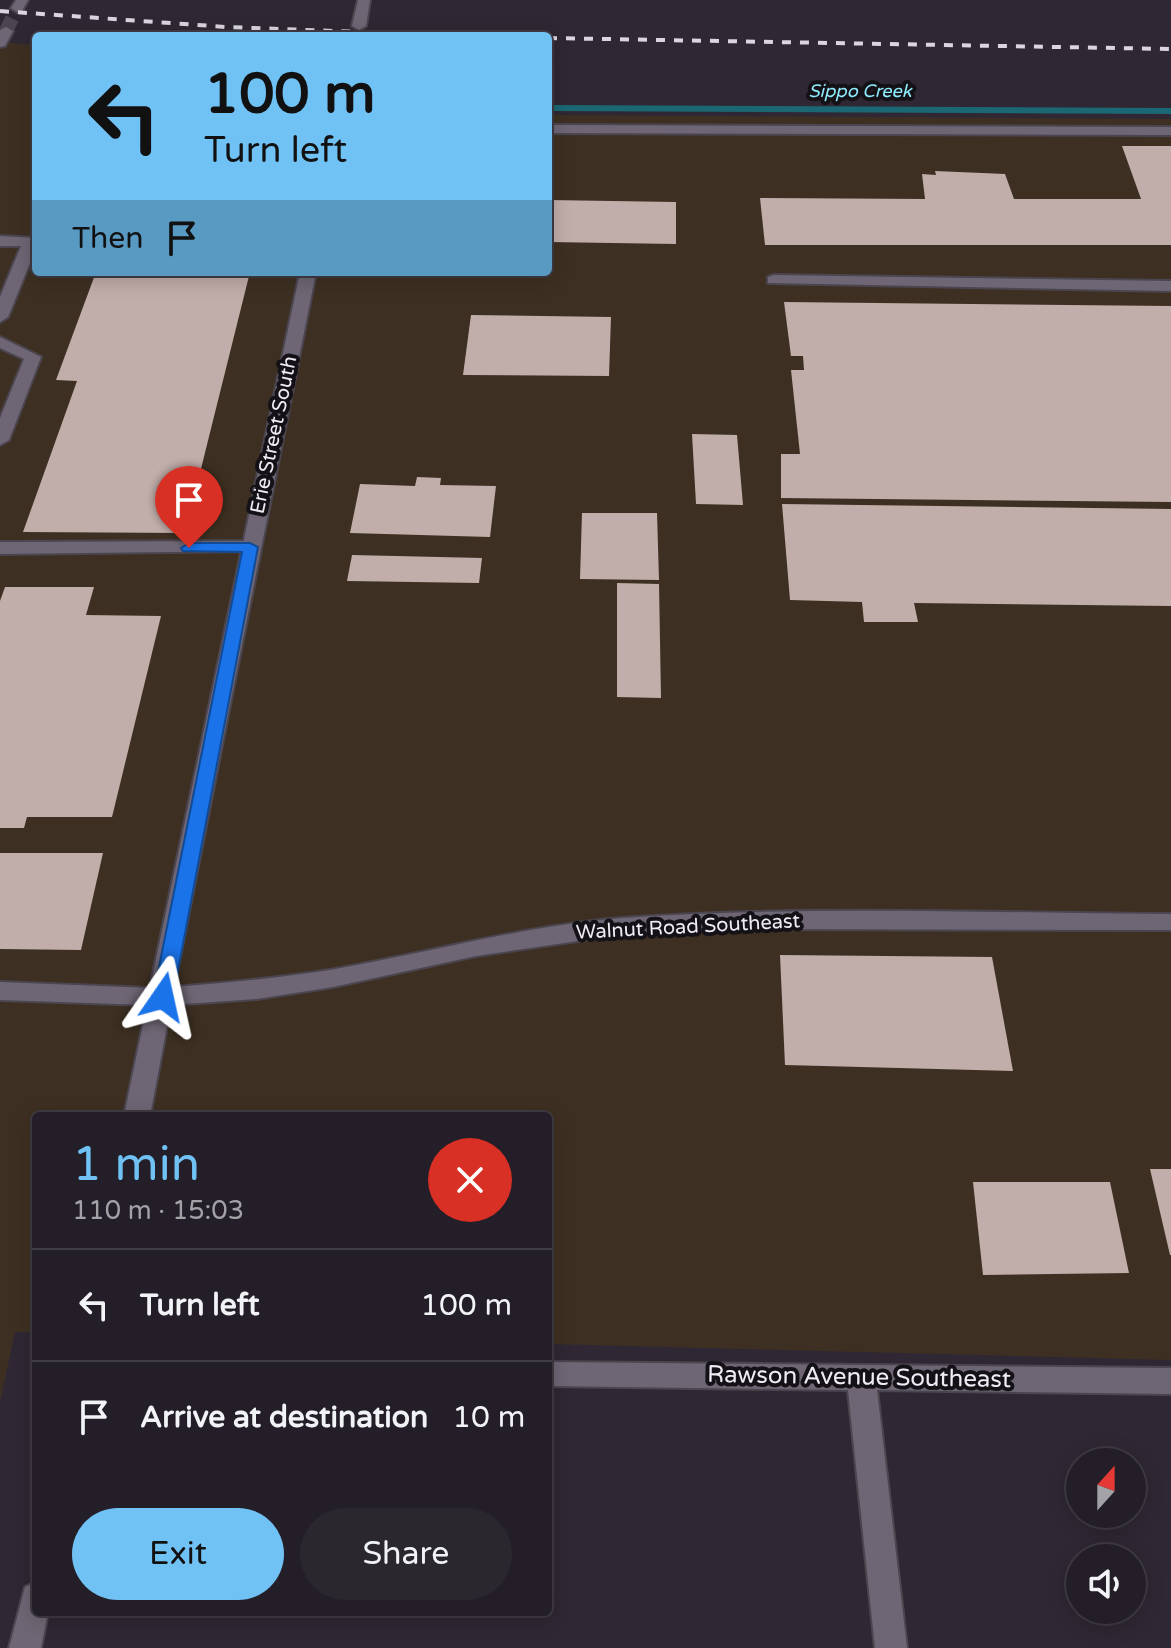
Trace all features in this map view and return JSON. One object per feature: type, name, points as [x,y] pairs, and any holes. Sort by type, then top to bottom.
[{"type":"main road","points":[[359,26],[364,0]]},
{"type":"main road","points":[[552,129],[1171,131]]},
{"type":"main road","points":[[0,241],[32,237]]},
{"type":"main road","points":[[0,317],[32,242]]},
{"type":"main road","name":"Erie Street South","points":[[138,1112],[307,276]]},
{"type":"main road","points":[[774,280],[1171,286]]},
{"type":"main road","points":[[0,342],[33,357],[0,440]]},
{"type":"main road","points":[[0,548],[250,547]]},
{"type":"main road","name":"Walnut Road Southeast","points":[[0,991],[163,997],[257,990],[333,978],[476,947],[619,927],[754,921],[1171,922]]},
{"type":"main road","name":"Rawson Avenue Southeast","points":[[552,1374],[1171,1381]]},
{"type":"main road","points":[[861,1377],[891,1648]]},
{"type":"main road","points":[[25,1648],[32,1616]]},
{"type":"shaded area","points":[[0,42],[32,45],[32,276],[552,276],[552,115],[1171,119],[1171,1360],[552,1344],[552,1112],[32,1112],[32,1332],[15,1332],[0,1402]]},
{"type":"building","points":[[1122,146],[1171,146],[1171,245],[765,245],[760,198],[925,199],[922,174],[936,175],[935,171],[1005,174],[1014,199],[1141,199]]},
{"type":"building","points":[[552,200],[676,202],[676,244],[552,242]]},
{"type":"building","points":[[95,276],[249,276],[185,533],[23,532],[77,381],[56,380]]},
{"type":"building","points":[[784,302],[1171,306],[1171,502],[781,498],[781,454],[800,454],[791,370],[804,370],[803,356],[791,356]]},
{"type":"building","points":[[471,315],[611,317],[609,376],[463,375]]},
{"type":"building","points":[[692,434],[737,435],[743,505],[696,504]]},
{"type":"building","points":[[417,477],[441,478],[440,485],[496,486],[490,537],[350,533],[360,484],[415,486]]},
{"type":"building","points":[[782,504],[1171,509],[1171,606],[914,603],[918,622],[864,622],[862,602],[790,600]]},
{"type":"building","points":[[582,513],[657,513],[659,580],[580,579]]},
{"type":"building","points":[[352,555],[482,558],[479,583],[347,581]]},
{"type":"building","points":[[617,583],[659,584],[661,698],[617,697]]},
{"type":"building","points":[[5,587],[94,587],[86,615],[161,616],[112,817],[27,817],[24,828],[0,828],[0,601]]},
{"type":"building","points":[[0,853],[103,853],[81,950],[0,949]]},
{"type":"building","points":[[780,955],[992,957],[1013,1071],[785,1065]]},
{"type":"building","points":[[1150,1169],[1171,1169],[1171,1255],[1170,1255]]},
{"type":"building","points":[[973,1182],[1110,1182],[1129,1273],[983,1275]]},
{"type":"waterway","name":"Sippo Creek","points":[[552,108],[1171,111]]},
{"type":"tunnel","points":[[6,31],[17,8]]},
{"type":"railway","points":[[0,11],[226,27],[361,32]]},
{"type":"railway","points":[[552,38],[1171,49]]},
{"type":"route","points":[[163,997],[250,547],[189,548]]}]
